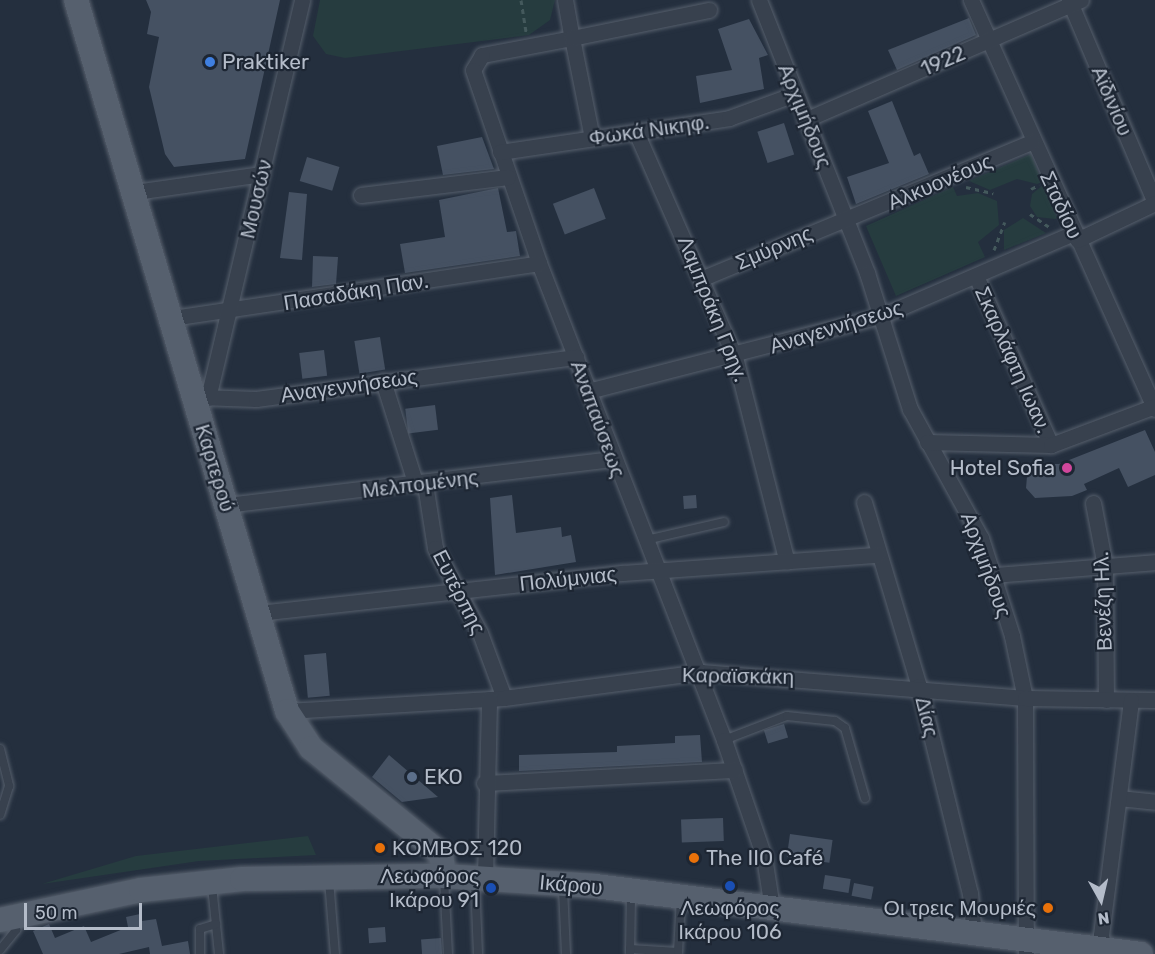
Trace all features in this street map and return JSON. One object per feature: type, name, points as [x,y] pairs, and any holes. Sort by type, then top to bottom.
[{"type":"main road","name":"Καρτερού","points":[[76,0],[172,318],[201,397],[226,505],[287,711],[311,748],[441,854],[444,876]]},
{"type":"main road","name":"Ικάρου","points":[[7,918],[211,882],[329,875],[444,876],[562,884],[772,908],[974,935],[1026,948],[1141,954]]},
{"type":"street","name":"Μουσών","points":[[201,397],[230,312],[302,0]]},
{"type":"street","points":[[565,0],[592,138]]},
{"type":"street","name":"Αρχιμήδους","points":[[759,0],[846,219],[881,316],[910,409],[970,514],[994,575],[1025,698],[1026,948]]},
{"type":"street","name":"Σταδίου","points":[[971,0],[1032,142],[1155,407]]},
{"type":"street","name":"1922","points":[[805,120],[1073,2]]},
{"type":"street","name":"Αϊδινίου","points":[[1073,2],[1155,203]]},
{"type":"street","name":"Αναπαύσεως","points":[[709,10],[482,55],[473,65],[508,177],[539,263],[655,570],[735,770],[764,857],[772,908]]},
{"type":"street","name":"Φωκά Νικηφ.","points":[[500,152],[729,118],[795,94]]},
{"type":"street","name":"Λαμπράκη Γρηγ.","points":[[636,132],[703,278],[735,357],[787,562]]},
{"type":"street","name":"Αλκυονέους","points":[[846,219],[1032,142]]},
{"type":"street","points":[[135,192],[262,174]]},
{"type":"street","points":[[361,195],[508,177]]},
{"type":"street","name":"Αναγεννήσεως","points":[[588,391],[735,357],[881,316],[1155,203]]},
{"type":"street","name":"Σμύρνης","points":[[703,278],[846,219]]},
{"type":"street","name":"Πασαδάκη Παν.","points":[[172,318],[230,312],[539,263]]},
{"type":"street","name":"Σκαρλάφτη Ιωαν.","points":[[976,276],[1051,445]]},
{"type":"street","name":"Αναγεννήσεως","points":[[201,397],[256,399],[576,357]]},
{"type":"street","name":"Ευτέρπης","points":[[383,381],[421,484],[435,548],[459,591],[496,698]]},
{"type":"street","points":[[927,442],[1051,445],[1155,407]]},
{"type":"street","name":"Μελπομένης","points":[[226,505],[421,484],[613,459]]},
{"type":"street","name":"Δίας","points":[[864,502],[877,555],[920,686],[970,893],[974,935]]},
{"type":"street","name":"Βενέζη Ηλ.","points":[[1093,503],[1105,566],[1106,700]]},
{"type":"street","name":"Πολύμνιας","points":[[259,613],[655,570],[877,555]]},
{"type":"street","points":[[994,575],[1155,562]]},
{"type":"street","name":"Καραϊσκάκη","points":[[287,711],[496,698],[696,672],[920,686],[1025,698],[1155,700]]},
{"type":"street","points":[[480,878],[484,783],[496,698]]},
{"type":"street","points":[[1103,952],[1131,700]]},
{"type":"street","points":[[484,783],[735,770]]},
{"type":"street","points":[[1119,798],[1155,802]]},
{"type":"lane","points":[[644,541],[724,522]]},
{"type":"lane","points":[[724,740],[787,716],[835,721],[845,728],[865,798]]},
{"type":"lane","points":[[0,748],[9,786],[0,815]]},
{"type":"lane","points":[[329,875],[335,954]]},
{"type":"lane","points":[[444,876],[448,954]]},
{"type":"lane","points":[[478,954],[480,878]]},
{"type":"lane","points":[[211,882],[219,954]]},
{"type":"lane","points":[[562,884],[566,954]]},
{"type":"lane","points":[[631,891],[630,952],[678,953],[681,897]]},
{"type":"lane","points":[[0,950],[16,930],[7,918]]},
{"type":"lane","points":[[200,954],[200,929],[216,924]]},
{"type":"path","points":[[521,0],[528,45]]},
{"type":"path","points":[[969,187],[993,193]]},
{"type":"path","points":[[1030,214],[1055,230]]},
{"type":"path","points":[[992,258],[1005,222]]},
{"type":"green space","points":[[320,0],[555,0],[550,20],[529,35],[345,58],[326,54],[313,36]]},
{"type":"green space","points":[[1031,154],[1042,182],[1037,184],[1017,179],[990,190],[969,181]]},
{"type":"green space","points":[[1043,185],[1057,218],[1055,219],[1037,217],[1030,206],[1032,194]]},
{"type":"green space","points":[[953,187],[957,196],[978,193],[997,201],[999,225],[978,242],[985,257],[896,296],[866,226]]},
{"type":"green space","points":[[1023,218],[1046,233],[1004,250],[1004,230]]},
{"type":"green space","points":[[308,836],[316,855],[199,861],[42,884],[136,856]]},
{"type":"building","name":"Praktiker","points":[[146,0],[280,0],[245,159],[174,167],[165,154],[149,87],[159,37],[147,34],[151,12]]},
{"type":"building","points":[[969,18],[976,35],[897,70],[888,50]]},
{"type":"building","points":[[749,19],[768,55],[759,58],[764,89],[700,103],[696,76],[732,70],[718,29]]},
{"type":"building","points":[[892,101],[914,156],[920,153],[929,174],[856,204],[847,177],[889,163],[868,111]]},
{"type":"building","points":[[784,123],[794,154],[768,163],[757,132]]},
{"type":"building","points":[[482,137],[494,169],[443,175],[437,146]]},
{"type":"building","points":[[307,157],[340,167],[332,191],[300,181]]},
{"type":"building","points":[[498,188],[507,232],[516,231],[520,256],[405,273],[400,244],[445,237],[439,200]]},
{"type":"building","points":[[594,188],[606,219],[565,235],[553,204]]},
{"type":"building","points":[[289,192],[307,194],[302,260],[280,258]]},
{"type":"building","points":[[313,256],[338,257],[336,284],[312,287]]},
{"type":"building","points":[[380,337],[385,370],[359,374],[354,341]]},
{"type":"building","points":[[324,350],[327,376],[302,379],[299,353]]},
{"type":"building","points":[[435,405],[438,430],[408,433],[405,409]]},
{"type":"building","name":"Hotel Sofia","points":[[1145,430],[1155,452],[1155,475],[1128,487],[1119,468],[1084,484],[1087,490],[1072,496],[1035,498],[1026,488],[1028,464],[1059,464]]},
{"type":"building","points":[[512,495],[516,533],[561,527],[562,537],[571,535],[576,562],[495,575],[490,498]]},
{"type":"building","points":[[696,495],[697,508],[684,509],[683,496]]},
{"type":"building","points":[[326,653],[330,696],[308,698],[304,655]]},
{"type":"building","points":[[784,724],[788,737],[768,744],[764,730]]},
{"type":"building","points":[[700,735],[702,762],[519,771],[519,755],[617,752],[617,746],[675,743],[675,736]]},
{"type":"building","points":[[389,755],[438,797],[402,802],[372,777]]},
{"type":"building","points":[[723,818],[724,841],[682,842],[681,819]]},
{"type":"building","points":[[790,834],[833,840],[829,863],[787,857]]},
{"type":"building","points":[[825,875],[851,879],[848,893],[823,889]]},
{"type":"building","points":[[854,883],[874,887],[871,900],[852,896]]},
{"type":"building","points":[[140,914],[142,921],[156,919],[162,946],[188,941],[190,954],[150,954],[149,947],[119,954],[43,954],[33,931],[49,924],[55,938],[84,926],[91,942],[128,927],[126,917]]},
{"type":"building","points":[[385,927],[386,942],[369,943],[368,928]]},
{"type":"building","points":[[441,938],[442,954],[422,954],[421,939]]},
{"type":"place","name":"Praktiker","points":[[210,62]]},
{"type":"place","name":"Hotel Sofia","points":[[1067,468]]},
{"type":"place","name":"EKO","points":[[412,777]]},
{"type":"place","name":"ΚΟΜΒΟΣ 120","points":[[380,848]]},
{"type":"place","name":"The IIO Café","points":[[694,858]]},
{"type":"place","name":"Λεωφόρος Ικάρου 106","points":[[730,886]]},
{"type":"place","name":"Λεωφόρος Ικάρου 91","points":[[491,888]]},
{"type":"place","name":"Οι τρεις Μουριές","points":[[1048,908]]}]
